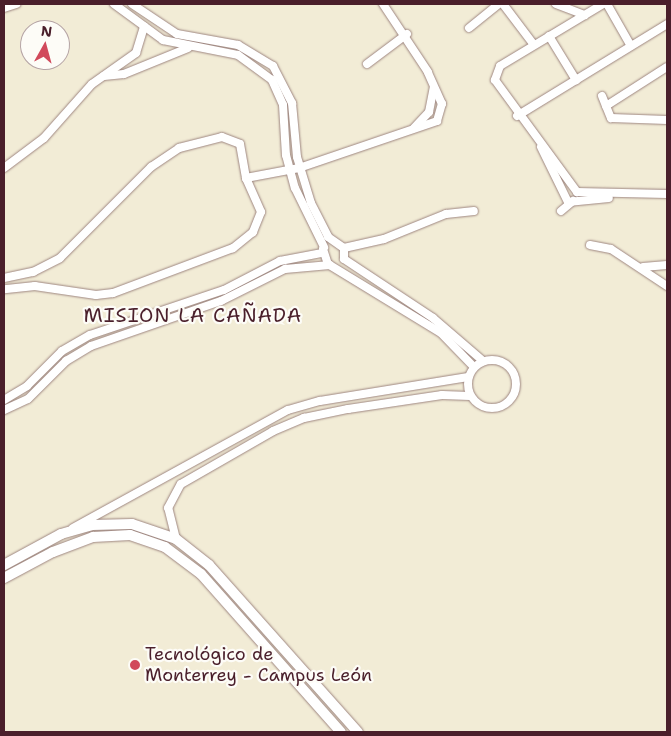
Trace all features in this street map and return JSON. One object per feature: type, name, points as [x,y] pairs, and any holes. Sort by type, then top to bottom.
[{"type":"street","points":[[4,8],[16,4]]},
{"type":"street","points":[[114,4],[143,29],[188,48],[248,60],[272,80],[281,98],[289,170],[323,250],[332,265],[379,299],[407,313],[449,339],[474,367]]},
{"type":"street","points":[[132,4],[146,16],[177,34],[253,52],[272,66],[286,85],[299,168],[313,209],[333,242],[344,248],[389,237],[446,214],[474,211]]},
{"type":"street","points":[[246,178],[299,168],[413,129],[429,126],[440,117],[442,104],[434,87],[406,34],[383,4]]},
{"type":"street","points":[[469,28],[501,4],[534,45]]},
{"type":"street","points":[[556,4],[584,15]]},
{"type":"street","points":[[580,194],[516,116],[494,74],[534,45],[603,4]]},
{"type":"street","points":[[607,4],[631,46]]},
{"type":"street","points":[[4,168],[44,138],[104,76],[136,53],[146,16]]},
{"type":"street","points":[[516,116],[667,24]]},
{"type":"street","points":[[366,64],[406,34]]},
{"type":"street","points":[[549,36],[576,80]]},
{"type":"street","points":[[104,76],[124,74],[188,48]]},
{"type":"street","points":[[248,60],[253,52]]},
{"type":"street","points":[[606,106],[667,68]]},
{"type":"street","points":[[413,129],[426,118],[434,87]]},
{"type":"street","points":[[602,96],[613,118],[667,120]]},
{"type":"street","points":[[4,278],[33,272],[60,258],[151,167],[179,148],[222,137],[236,139],[244,153],[246,178],[260,216],[248,238],[233,248],[113,293],[96,295],[35,286],[4,289]]},
{"type":"street","points":[[541,148],[548,169],[571,203]]},
{"type":"street","points":[[561,211],[580,194],[667,194]]},
{"type":"street","points":[[571,203],[618,194]]},
{"type":"street","points":[[4,400],[27,386],[62,351],[90,335],[224,290],[280,261],[323,250],[333,242]]},
{"type":"street","points":[[590,245],[611,249],[643,266],[667,286]]},
{"type":"street","points":[[344,248],[344,259]]},
{"type":"street","points":[[4,410],[28,399],[66,362],[91,346],[221,302],[285,269],[332,265],[344,259]]},
{"type":"street","points":[[176,539],[168,515],[172,496],[186,479],[218,460],[314,416],[442,396],[470,396],[491,409],[508,403],[516,389],[507,365],[483,361],[413,305],[344,259]]},
{"type":"street","points":[[643,266],[667,265]]},
{"type":"street","points":[[379,299],[387,289]]},
{"type":"street","points":[[407,313],[413,305]]},
{"type":"street","points":[[470,396],[468,377],[474,367],[483,361]]},
{"type":"street","points":[[4,565],[211,449],[303,404],[468,377]]},
{"type":"street","points":[[211,449],[218,460]]},
{"type":"street","points":[[61,534],[121,523],[176,539],[209,565],[358,732]]},
{"type":"street","points":[[4,578],[53,552],[93,537],[130,535],[165,547],[202,574],[341,732]]},
{"type":"place","name":"Tecnológico de Monterrey - Campus León","points":[[135,665]]},
{"type":"district","name":"MISION LA CAÑADA","points":[[193,315]]}]
